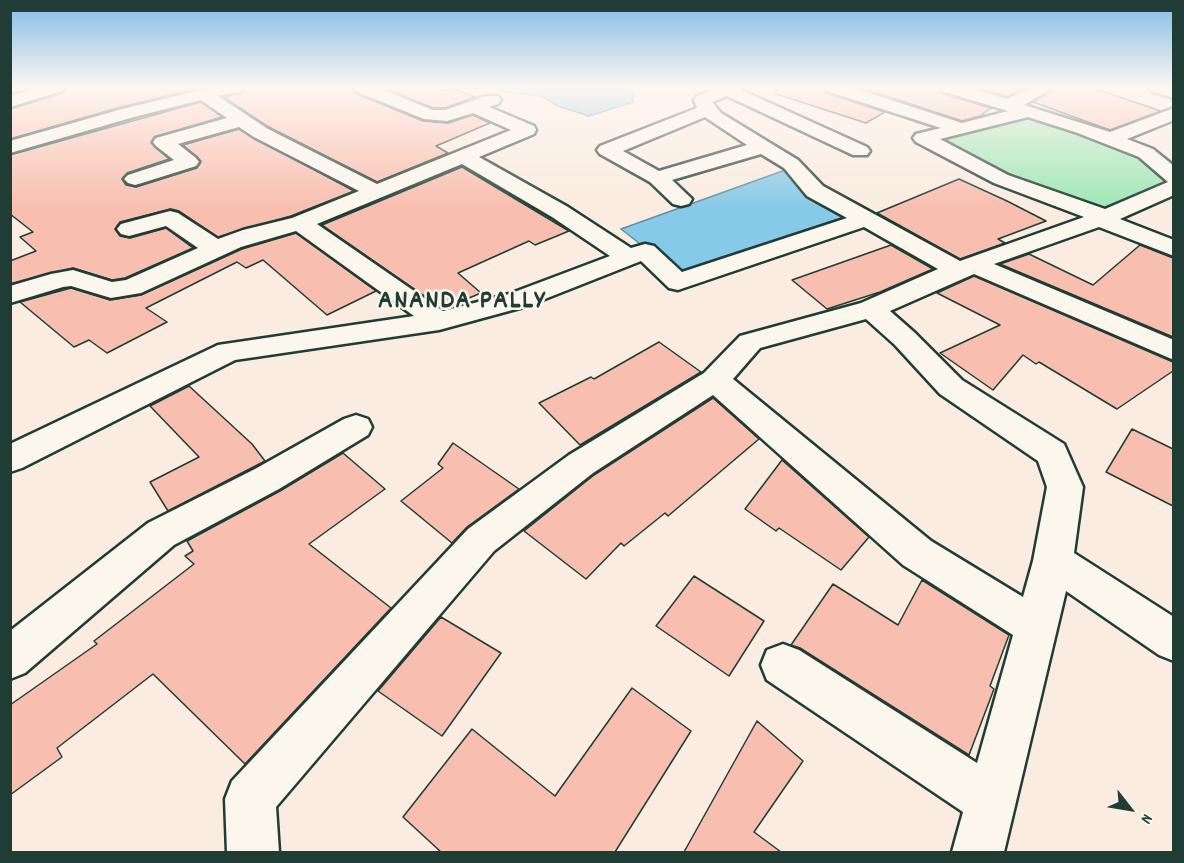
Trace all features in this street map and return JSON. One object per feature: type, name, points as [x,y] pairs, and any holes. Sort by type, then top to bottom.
[{"type":"street","points":[[10,147],[78,127]]},
{"type":"street","points":[[135,180],[189,162],[163,142],[216,127]]},
{"type":"street","points":[[253,127],[375,191]]},
{"type":"street","points":[[10,295],[60,279],[73,278],[111,290],[120,290],[251,235],[300,223],[527,130],[521,127]]},
{"type":"street","points":[[664,127],[607,150],[657,178],[681,199]]},
{"type":"street","points":[[731,127],[791,164],[815,191],[866,219],[967,268],[1173,351]]},
{"type":"street","points":[[811,127],[860,151]]},
{"type":"street","points":[[963,127],[923,138],[1001,179],[1103,218],[1173,249]]},
{"type":"street","points":[[253,852],[250,799],[481,540],[581,464],[715,380],[750,342],[871,309],[967,268],[971,264],[1103,218],[1172,177],[1146,153],[1074,127]]},
{"type":"street","points":[[1110,139],[1140,127]]},
{"type":"street","points":[[657,178],[763,147]]},
{"type":"street","points":[[462,155],[560,212],[627,256]]},
{"type":"street","points":[[129,229],[170,218],[217,249]]},
{"type":"street","points":[[10,459],[228,352],[439,321],[518,300],[627,256],[645,251],[678,282],[866,219]]},
{"type":"street","points":[[300,223],[439,321]]},
{"type":"street","points":[[871,309],[905,339],[951,387],[1052,453],[1065,488],[1053,561],[978,852]]},
{"type":"street","points":[[715,380],[917,553],[1036,627]]},
{"type":"street","points":[[10,658],[161,534],[267,479],[356,427]]},
{"type":"street","points":[[1053,561],[1173,641]]},
{"type":"street","points":[[783,665],[992,802]]},
{"type":"green space","points":[[979,127],[1066,127],[1140,153],[1170,182],[1105,212],[1008,179],[931,139]]},
{"type":"water","points":[[788,169],[855,218],[681,276],[621,229]]},
{"type":"building","points":[[10,127],[51,127],[10,139]]},
{"type":"building","points":[[110,127],[187,127],[154,137],[151,143],[169,159],[127,173],[122,179],[126,185],[136,187],[197,168],[201,161],[183,145],[239,129],[354,191],[291,216],[218,237],[179,211],[171,209],[120,222],[115,229],[120,236],[130,238],[166,228],[193,248],[125,278],[112,280],[73,268],[10,284],[10,261],[36,251],[20,237],[33,232],[10,214],[10,155]]},
{"type":"building","points":[[270,127],[480,127],[436,146],[448,153],[377,182]]},
{"type":"building","points":[[462,167],[569,231],[535,245],[529,241],[458,273],[481,293],[443,309],[322,225]]},
{"type":"building","points":[[959,179],[1046,221],[998,239],[1005,243],[960,259],[877,213]]},
{"type":"building","points":[[296,233],[376,291],[327,315],[263,260],[246,268],[237,262],[146,308],[167,322],[107,353],[89,340],[74,347],[20,302],[71,288],[110,300],[141,295],[242,249]]},
{"type":"building","points":[[891,245],[933,269],[880,292],[827,309],[792,280]]},
{"type":"building","points":[[1140,245],[1173,258],[1173,337],[1000,264],[1029,254],[1093,285]]},
{"type":"building","points":[[974,276],[1173,362],[1173,371],[1117,409],[1039,362],[1036,364],[1023,355],[993,390],[940,353],[1000,325],[937,293]]},
{"type":"building","points":[[659,342],[701,372],[580,445],[539,403],[591,377],[594,379]]},
{"type":"building","points":[[189,386],[252,444],[265,461],[168,511],[150,482],[199,457],[150,406]]},
{"type":"building","points":[[713,398],[759,439],[668,516],[665,513],[624,546],[621,543],[586,579],[524,531],[594,475]]},
{"type":"building","points":[[1132,429],[1173,449],[1173,506],[1106,472]]},
{"type":"building","points":[[453,443],[519,489],[467,527],[452,543],[401,501],[443,468],[438,464]]},
{"type":"building","points":[[343,453],[385,489],[309,544],[391,608],[245,764],[153,674],[57,748],[62,757],[10,795],[10,705],[97,644],[94,641],[194,564],[185,556],[193,551],[187,541],[280,491]]},
{"type":"building","points":[[782,460],[869,537],[841,570],[779,528],[776,531],[745,509]]},
{"type":"building","points":[[694,576],[764,621],[729,676],[656,626]]},
{"type":"building","points":[[922,580],[1009,635],[990,686],[994,689],[969,755],[800,648],[791,645],[833,584],[898,625]]},
{"type":"building","points":[[441,617],[501,653],[442,736],[378,691]]},
{"type":"building","points":[[632,688],[691,731],[615,852],[441,852],[403,817],[472,729],[555,796]]},
{"type":"building","points":[[757,721],[803,761],[754,832],[781,852],[684,852]]},
{"type":"district","name":"ANANDA PALLY","points":[[462,303]]}]
